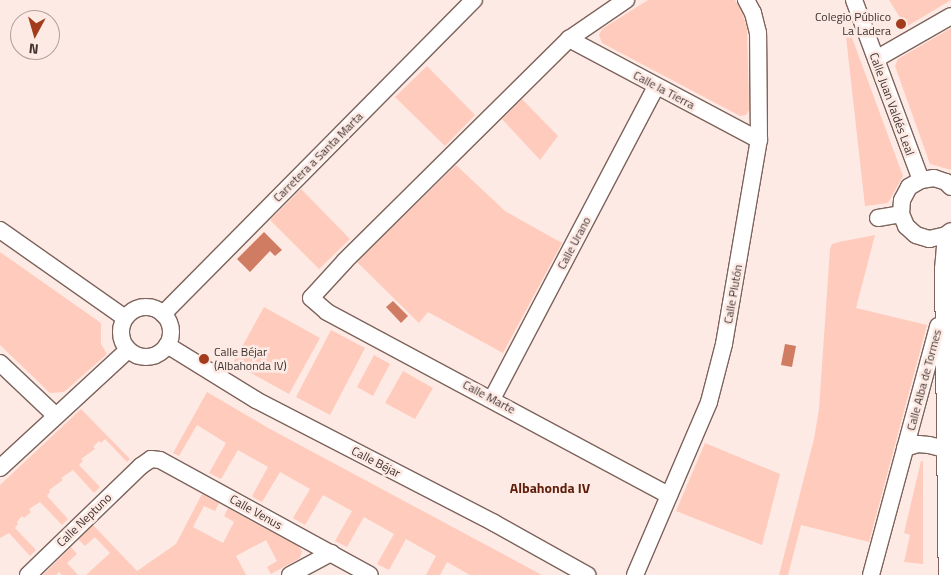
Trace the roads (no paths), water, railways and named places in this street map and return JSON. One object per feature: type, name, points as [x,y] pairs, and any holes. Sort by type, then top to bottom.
[{"type":"street","name":"Carretera a Santa Marta","points":[[163,314],[474,0]]},
{"type":"street","points":[[569,38],[626,0]]},
{"type":"street","name":"Calle Plutón","points":[[635,575],[709,402],[724,344],[759,140],[758,33],[753,13],[746,0]]},
{"type":"street","name":"Calle Juan Valdés Leal","points":[[854,0],[920,180]]},
{"type":"street","points":[[876,59],[951,16]]},
{"type":"street","name":"Calle la Tierra","points":[[569,38],[656,87],[759,140]]},
{"type":"street","name":"Calle Marte","points":[[569,38],[345,261],[311,298],[327,312],[492,398],[669,495]]},
{"type":"street","name":"Calle Urano","points":[[492,398],[656,87]]},
{"type":"street","points":[[946,575],[945,450],[947,379],[942,269],[949,233],[929,239],[916,235],[906,226],[901,214],[902,200],[905,193],[909,187],[920,180],[934,178],[946,182],[951,187]]},
{"type":"street","points":[[878,218],[901,214]]},
{"type":"street","points":[[0,230],[125,318]]},
{"type":"street","points":[[929,239],[942,269]]},
{"type":"street","points":[[143,307],[150,307],[163,314],[171,330],[167,345],[162,351],[152,357],[137,356],[128,350],[121,333],[125,318],[136,309],[143,307]]},
{"type":"street","name":"Calle Alba de Tormes","points":[[871,575],[943,312]]},
{"type":"street","name":"Calle Béjar","points":[[167,345],[256,400],[494,523],[587,575]]},
{"type":"street","points":[[0,468],[128,350]]},
{"type":"street","points":[[0,363],[56,416]]},
{"type":"street","name":"Calle Alba de Tormes","points":[[905,448],[918,444],[945,450]]},
{"type":"street","name":"Calle Venus","points":[[141,466],[151,459],[160,460],[370,575]]},
{"type":"street","name":"Calle Neptuno","points":[[28,575],[141,466]]},
{"type":"street","points":[[290,575],[331,553]]},
{"type":"place","name":"Colegio Público La Ladera","points":[[901,24]]},
{"type":"place","name":"Calle Béjar (Albahonda IV)","points":[[204,359]]},
{"type":"district","name":"Albahonda IV","points":[[550,488]]}]
